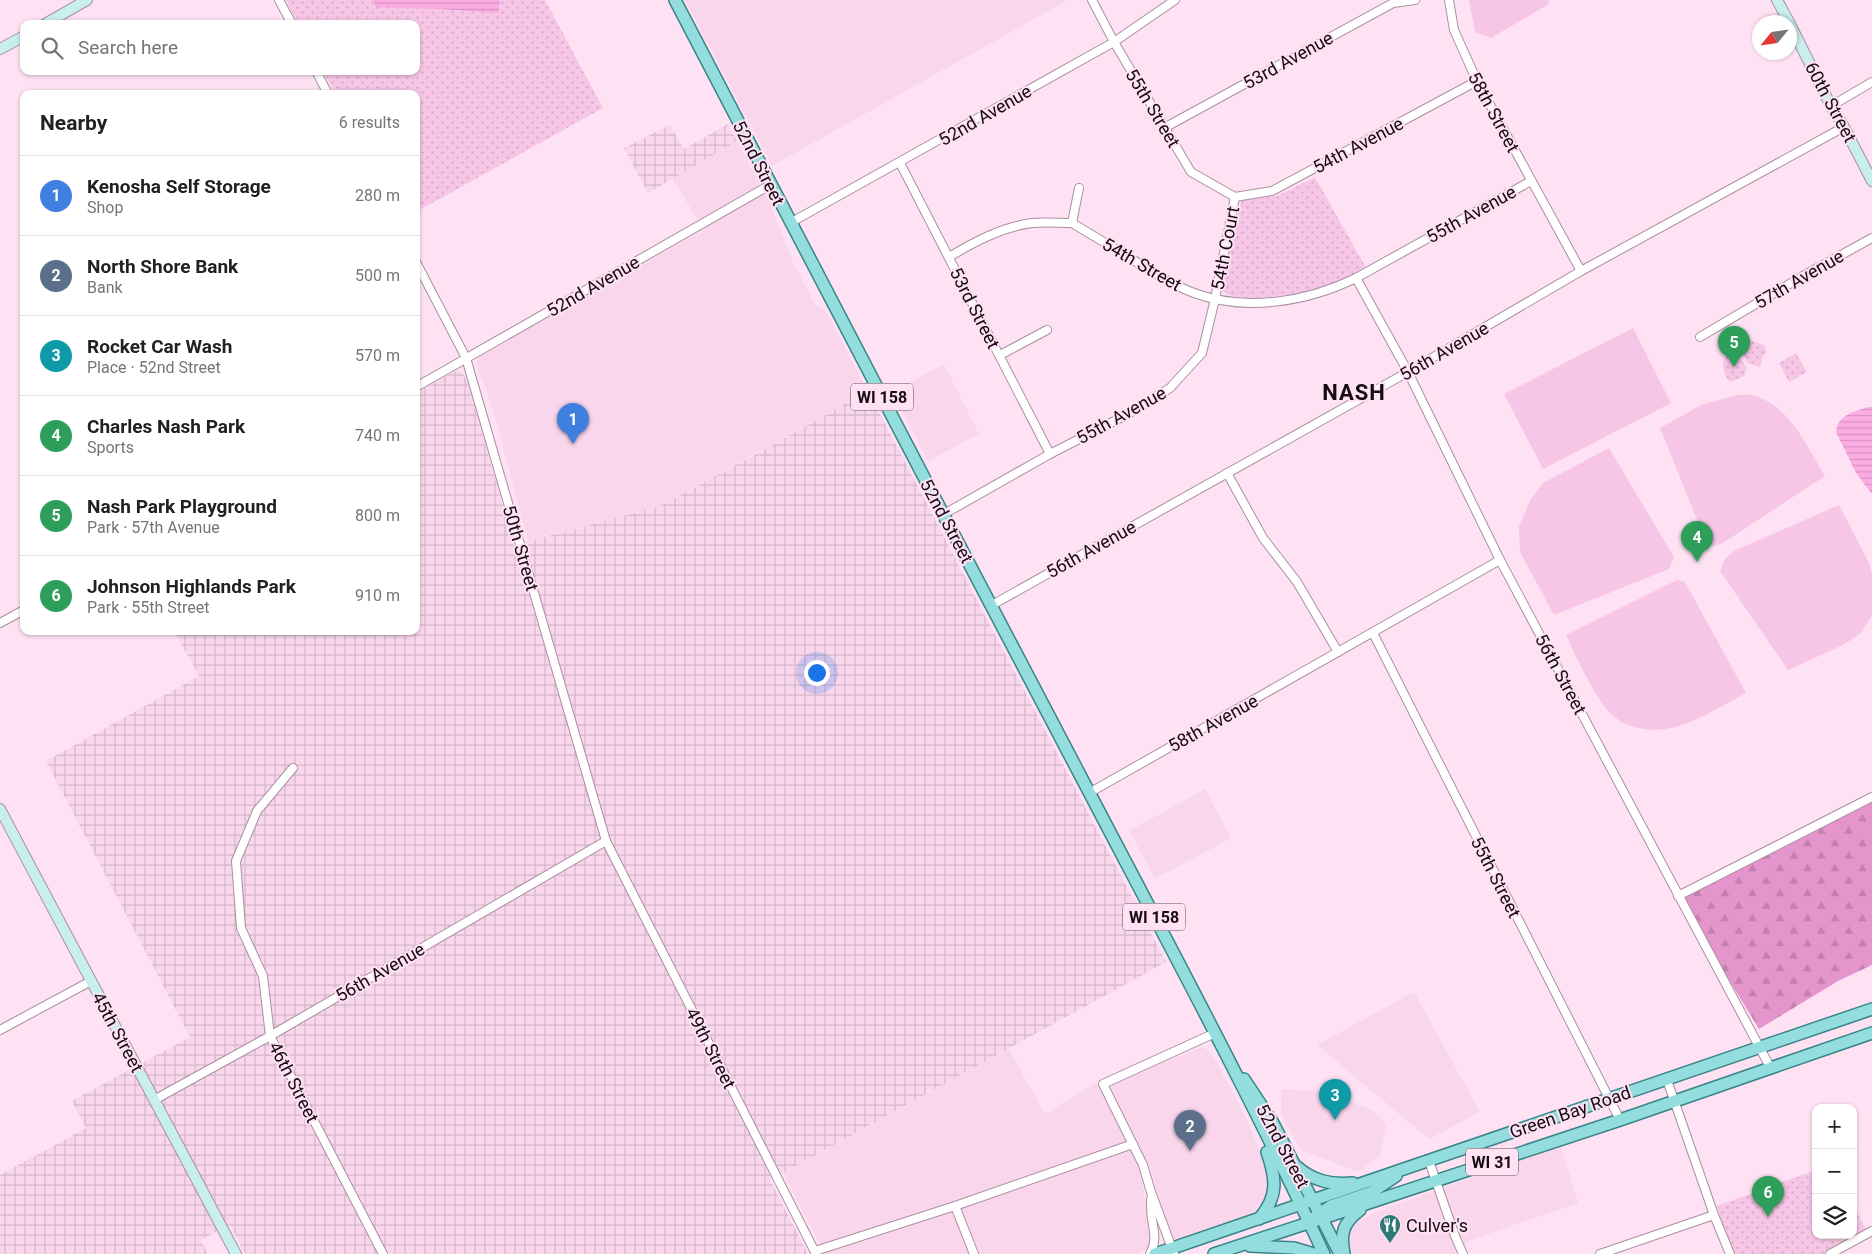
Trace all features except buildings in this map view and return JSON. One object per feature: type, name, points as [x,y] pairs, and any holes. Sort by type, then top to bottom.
[{"type":"main road","name":"52nd Street","points":[[675,0],[1217,1037],[1324,1254]]},
{"type":"main road","name":"Green Bay Road","points":[[1155,1254],[1173,1251],[1259,1219],[1608,1098],[1667,1080],[1872,1009]]},
{"type":"main road","name":"Green Bay Road","points":[[1320,1216],[1365,1206],[1675,1102],[1872,1033]]},
{"type":"main road","name":"52nd Street","points":[[1217,1037],[1262,1105],[1340,1254]]},
{"type":"main road","points":[[1251,1105],[1275,1173],[1272,1197],[1267,1210],[1259,1219]]},
{"type":"main road","points":[[1293,1163],[1303,1172],[1324,1182],[1336,1184],[1367,1182]]},
{"type":"main road","points":[[1214,1254],[1310,1224],[1331,1206],[1378,1188],[1407,1168]]},
{"type":"main road","points":[[1344,1254],[1344,1228],[1351,1216],[1365,1206]]},
{"type":"main road","points":[[1239,1246],[1294,1248],[1314,1254]]},
{"type":"street","points":[[52,20],[87,0]]},
{"type":"street","points":[[279,0],[290,20]]},
{"type":"street","name":"55th Street","points":[[1092,0],[1114,42],[1191,172],[1235,197]]},
{"type":"street","name":"52nd Avenue","points":[[790,223],[1114,42],[1176,0]]},
{"type":"street","name":"53rd Avenue","points":[[1164,128],[1393,3],[1415,0]]},
{"type":"street","name":"58th Street","points":[[1449,0],[1454,30],[1477,81],[1581,271]]},
{"type":"street","name":"60th Street","points":[[1777,0],[1785,15]]},
{"type":"street","points":[[0,49],[20,38]]},
{"type":"street","name":"60th Street","points":[[1797,39],[1872,181]]},
{"type":"street","points":[[318,75],[326,90]]},
{"type":"street","name":"54th Avenue","points":[[1235,197],[1272,191],[1477,81]]},
{"type":"street","points":[[1831,106],[1872,82]]},
{"type":"street","name":"56th Avenue","points":[[992,604],[1408,372],[1581,271],[1844,126]]},
{"type":"street","name":"53rd Street","points":[[900,163],[1050,454]]},
{"type":"street","name":"55th Avenue","points":[[944,514],[1050,454],[1128,414],[1170,388],[1202,353],[1216,300],[1247,302],[1279,301],[1326,291],[1356,278],[1531,181]]},
{"type":"street","name":"52nd Avenue","points":[[420,384],[770,185]]},
{"type":"street","points":[[949,257],[980,239],[1017,227],[1032,223],[1072,223],[1079,188]]},
{"type":"street","name":"54th Court","points":[[1216,300],[1235,197]]},
{"type":"street","name":"54th Street","points":[[1072,223],[1157,275],[1192,292],[1216,300]]},
{"type":"street","name":"57th Avenue","points":[[1700,337],[1872,238]]},
{"type":"street","name":"50th Street","points":[[420,270],[466,358],[606,841]]},
{"type":"street","name":"56th Street","points":[[1356,278],[1408,372],[1500,560],[1770,1068]]},
{"type":"street","points":[[1000,355],[1047,330]]},
{"type":"street","points":[[1227,473],[1263,538],[1297,582],[1338,652]]},
{"type":"street","name":"58th Avenue","points":[[1089,793],[1500,560]]},
{"type":"street","points":[[0,623],[20,612]]},
{"type":"street","name":"55th Street","points":[[1373,633],[1620,1120]]},
{"type":"street","name":"46th Street","points":[[293,768],[257,811],[236,861],[241,928],[263,976],[270,1036],[383,1254]]},
{"type":"street","points":[[1678,896],[1872,797]]},
{"type":"street","name":"45th Street","points":[[0,809],[236,1254]]},
{"type":"street","name":"56th Avenue","points":[[154,1100],[270,1036],[606,841]]},
{"type":"street","name":"49th Street","points":[[606,841],[815,1253]]},
{"type":"street","points":[[0,1030],[91,981]]},
{"type":"street","points":[[1173,1251],[1151,1192],[1145,1170],[1103,1084],[1217,1037]]},
{"type":"street","points":[[1667,1080],[1714,1215],[1730,1254]]},
{"type":"street","points":[[815,1253],[1133,1144]]},
{"type":"street","points":[[1428,1161],[1463,1254]]},
{"type":"street","points":[[1150,1254],[1155,1232],[1152,1218],[1151,1192]]},
{"type":"street","points":[[955,1206],[974,1254]]},
{"type":"street","points":[[1600,1254],[1714,1215]]},
{"type":"street","points":[[1830,1254],[1872,1232]]},
{"type":"shaded area","points":[[286,0],[545,0],[603,108],[420,210],[420,90],[333,90],[325,75],[420,75],[420,20],[296,20]]},
{"type":"shaded area","points":[[373,0],[500,1],[498,13],[376,7]]},
{"type":"shaded area","points":[[685,0],[1068,0],[772,166]]},
{"type":"shaded area","points":[[1469,0],[1548,0],[1549,4],[1491,38],[1475,32]]},
{"type":"shaded area","points":[[728,124],[737,141],[648,193],[624,148],[670,125],[684,149]]},
{"type":"shaded area","points":[[737,141],[770,203],[792,260],[816,306],[821,307],[827,313],[868,391],[658,507],[528,541],[492,406],[477,367],[477,361],[480,356],[704,230],[672,178]]},
{"type":"shaded area","points":[[1315,177],[1366,268],[1331,285],[1292,294],[1257,298],[1229,295],[1222,290],[1242,200],[1277,196]]},
{"type":"shaded area","points":[[1633,328],[1671,403],[1543,469],[1504,394]]},
{"type":"shaded area","points":[[1749,340],[1764,345],[1767,353],[1763,356],[1760,367],[1748,363],[1739,347]]},
{"type":"shaded area","points":[[1796,353],[1807,372],[1789,382],[1779,363]]},
{"type":"shaded area","points":[[1728,354],[1737,356],[1742,360],[1747,369],[1744,376],[1730,382],[1723,368],[1724,358]]},
{"type":"shaded area","points":[[944,364],[979,434],[928,461],[892,392]]},
{"type":"shaded area","points":[[457,370],[463,373],[468,383],[514,545],[658,507],[868,391],[1166,962],[770,1180],[808,1254],[245,1254],[230,1225],[201,1240],[208,1254],[0,1254],[0,1175],[86,1128],[72,1101],[190,1037],[46,761],[199,676],[176,635],[420,635],[420,391]]},
{"type":"shaded area","points":[[1737,395],[1756,396],[1779,409],[1797,430],[1825,476],[1723,543],[1713,546],[1707,544],[1660,428],[1701,405]]},
{"type":"shaded area","points":[[1872,407],[1872,494],[1856,473],[1836,432],[1837,426],[1843,418],[1853,412]]},
{"type":"shaded area","points":[[1609,448],[1674,557],[1669,569],[1554,615],[1520,552],[1519,526],[1531,499],[1543,483]]},
{"type":"shaded area","points":[[1839,505],[1868,561],[1872,573],[1872,615],[1860,634],[1843,645],[1788,670],[1720,571],[1725,559],[1734,551]]},
{"type":"shaded area","points":[[1677,580],[1685,582],[1746,693],[1688,723],[1659,730],[1639,728],[1620,721],[1606,709],[1566,635]]},
{"type":"shaded area","points":[[1205,789],[1231,838],[1155,879],[1129,831]]},
{"type":"shaded area","points":[[1414,992],[1480,1112],[1429,1139],[1317,1045]]},
{"type":"shaded area","points":[[1205,1048],[1213,1056],[1245,1116],[1267,1166],[1272,1184],[1264,1206],[1258,1211],[1180,1240],[1174,1238],[1168,1230],[1149,1164],[1139,1167],[1152,1234],[1149,1248],[1137,1254],[825,1254],[783,1173],[1009,1049],[1045,1114],[1096,1083],[1102,1092],[1129,1075]]},
{"type":"shaded area","points":[[1281,1089],[1325,1092],[1372,1110],[1387,1124],[1380,1155],[1358,1172],[1301,1150],[1281,1114]]},
{"type":"shaded area","points":[[1561,1146],[1578,1203],[1454,1246],[1457,1254],[1350,1254],[1347,1244],[1349,1230],[1357,1222],[1378,1211]]},
{"type":"shaded area","points":[[1812,1171],[1812,1239],[1854,1239],[1825,1254],[1732,1254],[1717,1206]]},
{"type":"shaded area","points":[[1857,1212],[1867,1232],[1857,1237]]},
{"type":"green space","points":[[1872,797],[1872,965],[1838,981],[1759,1029],[1678,896]]},
{"type":"place","name":"Nash Park Playground","points":[[1734,367]]},
{"type":"place","name":"Kenosha Self Storage","points":[[573,444]]},
{"type":"place","name":"Charles Nash Park","points":[[1697,562]]},
{"type":"place","name":"Rocket Car Wash","points":[[1335,1120]]},
{"type":"place","name":"North Shore Bank","points":[[1190,1151]]},
{"type":"place","name":"Johnson Highlands Park","points":[[1768,1217]]},
{"type":"place","name":"Culver's","points":[[1390,1244]]},
{"type":"district","name":"NASH","points":[[1354,392]]}]
